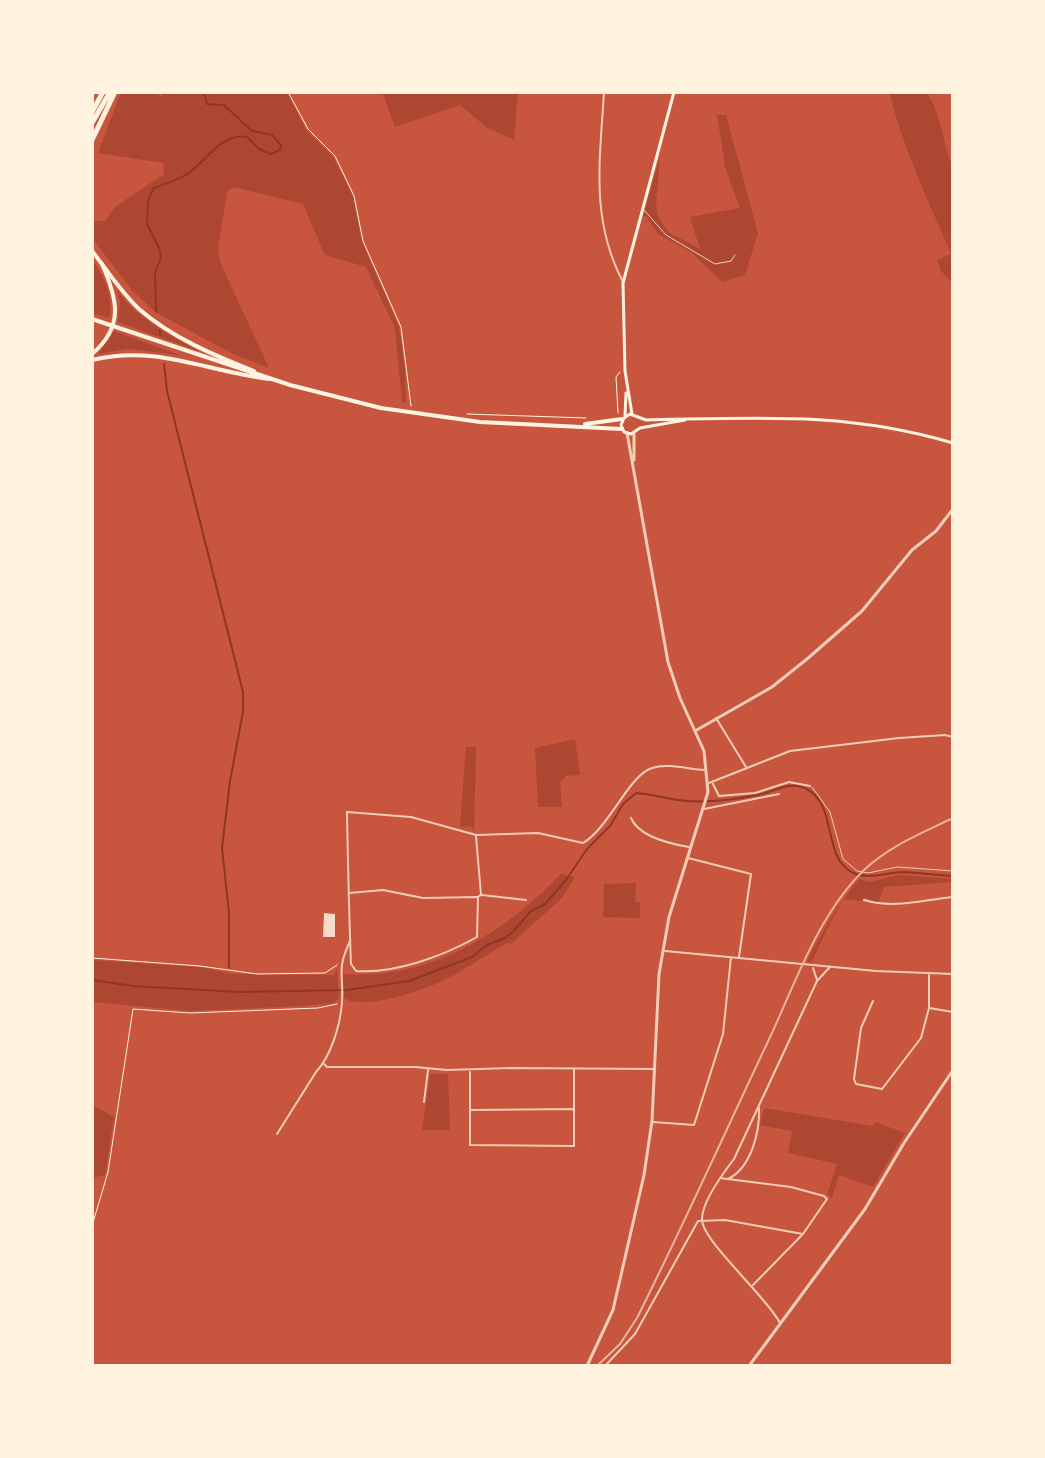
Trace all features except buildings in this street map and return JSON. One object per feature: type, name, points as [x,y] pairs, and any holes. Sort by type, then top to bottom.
[{"type":"highway","points":[[92,112],[103,92]]},
{"type":"highway","points":[[92,123],[113,92]]},
{"type":"highway","points":[[92,140],[113,92]]},
{"type":"main road","points":[[622,429],[626,385],[623,283],[674,92]]},
{"type":"main road","points":[[92,251],[132,301],[162,326],[203,349],[271,379]]},
{"type":"main road","points":[[92,354],[109,334],[115,313],[114,292],[102,264]]},
{"type":"main road","points":[[92,319],[271,379],[399,412],[480,422],[622,429],[634,434],[640,428],[685,420]]},
{"type":"main road","points":[[92,360],[124,354],[147,354],[271,379]]},
{"type":"main road","points":[[626,385],[632,414],[639,419],[820,418],[892,428],[953,443]]},
{"type":"main road","points":[[568,425],[624,418],[632,414]]},
{"type":"main road","points":[[639,419],[640,428]]},
{"type":"street","points":[[604,92],[598,156],[600,214],[602,229],[623,283]]},
{"type":"street","points":[[627,433],[668,662],[695,731],[710,783],[719,796],[755,793],[789,782],[810,786]]},
{"type":"street","points":[[634,434],[635,480]]},
{"type":"street","points":[[695,731],[772,687],[807,659],[862,611],[912,550],[936,531],[953,509]]},
{"type":"street","points":[[716,718],[747,768]]},
{"type":"street","points":[[945,735],[953,731]]},
{"type":"street","points":[[710,783],[790,751],[830,744],[945,735],[953,737]]},
{"type":"street","points":[[693,769],[706,764]]},
{"type":"street","points":[[476,835],[480,896],[478,932],[473,939],[421,961],[356,971],[350,940],[347,812],[411,817],[476,835],[538,833],[583,843],[609,818],[646,771],[661,767],[707,771]]},
{"type":"street","points":[[587,1366],[613,1310],[646,1167],[663,951],[669,917],[710,783]]},
{"type":"street","points":[[704,809],[779,794]]},
{"type":"street","points":[[631,818],[636,827],[662,842],[691,847]]},
{"type":"street","points":[[688,858],[750,873],[739,958]]},
{"type":"street","points":[[349,893],[383,890],[423,898],[480,896],[526,900]]},
{"type":"street","points":[[864,900],[899,906],[953,897]]},
{"type":"street","points":[[277,1134],[324,1064],[339,1021],[342,1001],[340,963],[350,940]]},
{"type":"street","points":[[663,951],[811,966],[953,974]]},
{"type":"street","points":[[652,1121],[694,1125],[723,1034],[731,957]]},
{"type":"street","points":[[811,966],[816,971],[817,981]]},
{"type":"street","points":[[605,1366],[635,1334],[694,1226],[701,1220],[720,1178],[734,1159],[817,981],[830,967]]},
{"type":"street","points":[[873,1001],[861,1028],[854,1079],[856,1084],[882,1089],[921,1038],[929,1008],[929,973]]},
{"type":"street","points":[[929,1008],[953,1012]]},
{"type":"street","points":[[324,1064],[340,1069],[654,1069]]},
{"type":"street","points":[[470,1070],[470,1145],[574,1146],[574,1068]]},
{"type":"street","points":[[424,1102],[428,1069]]},
{"type":"street","points":[[749,1366],[865,1209],[953,1070]]},
{"type":"street","points":[[728,1179],[739,1172],[753,1144],[759,1123],[759,1107]]},
{"type":"street","points":[[470,1110],[574,1109]]},
{"type":"street","points":[[720,1178],[791,1187],[824,1196],[826,1203],[803,1234],[753,1286]]},
{"type":"street","points":[[701,1220],[710,1237],[753,1286],[780,1324]]},
{"type":"street","points":[[701,1220],[747,1223],[803,1234]]},
{"type":"lane","points":[[642,209],[666,235],[715,264],[731,261],[735,255]]},
{"type":"lane","points":[[810,786],[825,803],[839,850],[852,868],[864,873],[897,867],[953,871]]},
{"type":"path","points":[[288,92],[308,129],[335,156],[354,196],[363,241],[401,327],[409,406]]},
{"type":"path","points":[[614,416],[619,404],[617,372],[625,371]]},
{"type":"path","points":[[458,413],[585,418]]},
{"type":"path","points":[[92,958],[200,966],[257,974],[325,973],[340,963]]},
{"type":"path","points":[[92,1226],[108,1172],[133,1009],[190,1013],[318,1008],[342,1001]]},
{"type":"shaded area","points":[[121,92],[156,92],[161,97],[164,92],[287,92],[306,130],[333,157],[353,196],[362,242],[399,327],[406,404],[402,401],[395,328],[366,267],[325,255],[303,204],[234,187],[227,192],[218,249],[220,262],[269,368],[233,354],[155,312],[131,289],[92,238],[92,221],[105,221],[115,207],[164,174],[163,163],[98,153]]},
{"type":"shaded area","points":[[382,92],[518,92],[514,140],[486,127],[460,105],[395,127]]},
{"type":"shaded area","points":[[889,92],[926,92],[937,115],[950,161],[953,161],[953,283],[941,271],[937,260],[951,254],[909,154]]},
{"type":"shaded area","points":[[717,115],[726,115],[758,233],[745,275],[722,282],[692,253],[658,234],[643,216],[660,157],[656,204],[658,216],[668,232],[700,249],[690,217],[740,208],[725,167]]},
{"type":"shaded area","points":[[92,259],[107,287],[109,318],[92,313]]},
{"type":"shaded area","points":[[117,290],[144,318],[198,351],[118,322],[120,302]]},
{"type":"shaded area","points":[[114,331],[180,355],[127,349],[98,354]]},
{"type":"shaded area","points":[[575,739],[580,775],[566,776],[560,782],[562,807],[538,807],[535,748]]},
{"type":"shaded area","points":[[466,747],[476,747],[474,832],[472,827],[460,826]]},
{"type":"shaded area","points":[[561,874],[575,877],[562,898],[511,944],[507,943],[421,990],[378,1001],[344,998],[343,974],[380,974],[411,968],[459,951],[523,909]]},
{"type":"shaded area","points":[[900,875],[953,879],[953,882],[884,887],[878,903],[864,897],[862,901],[844,899],[859,879],[869,882]]},
{"type":"shaded area","points":[[636,883],[635,902],[640,902],[640,918],[603,917],[604,884]]},
{"type":"shaded area","points":[[844,899],[811,963],[807,962]]},
{"type":"shaded area","points":[[92,960],[199,967],[232,974],[334,975],[337,968],[339,998],[333,1003],[302,1006],[190,1011],[92,1002]]},
{"type":"shaded area","points":[[430,1074],[448,1074],[450,1130],[422,1130]]},
{"type":"shaded area","points":[[92,1105],[114,1117],[105,1175],[92,1178]]},
{"type":"shaded area","points":[[764,1108],[873,1126],[875,1122],[905,1133],[873,1187],[839,1175],[832,1198],[827,1194],[837,1164],[788,1153],[792,1131],[760,1125]]},
{"type":"waterway","points":[[156,311],[155,273],[161,257],[147,224],[148,202],[153,189],[189,173],[215,148],[230,139],[247,137],[259,149],[271,154],[280,150],[281,145],[272,135],[252,131],[224,105],[207,104],[204,92]]},
{"type":"waterway","points":[[160,330],[160,335]]},
{"type":"waterway","points":[[164,364],[167,391],[243,692],[243,712],[222,848],[229,913],[229,968]]},
{"type":"waterway","points":[[92,980],[133,986],[239,992],[347,990],[409,981],[472,957],[487,945],[513,932],[530,912],[545,904],[587,849],[610,826],[623,804],[636,793],[708,801],[748,797],[787,786],[799,786],[816,796],[823,807],[838,857],[845,867],[856,874],[874,876],[904,872],[953,876]]},
{"type":"railway","points":[[597,1366],[620,1344],[637,1318],[822,926],[848,887],[874,861],[953,818]]}]
